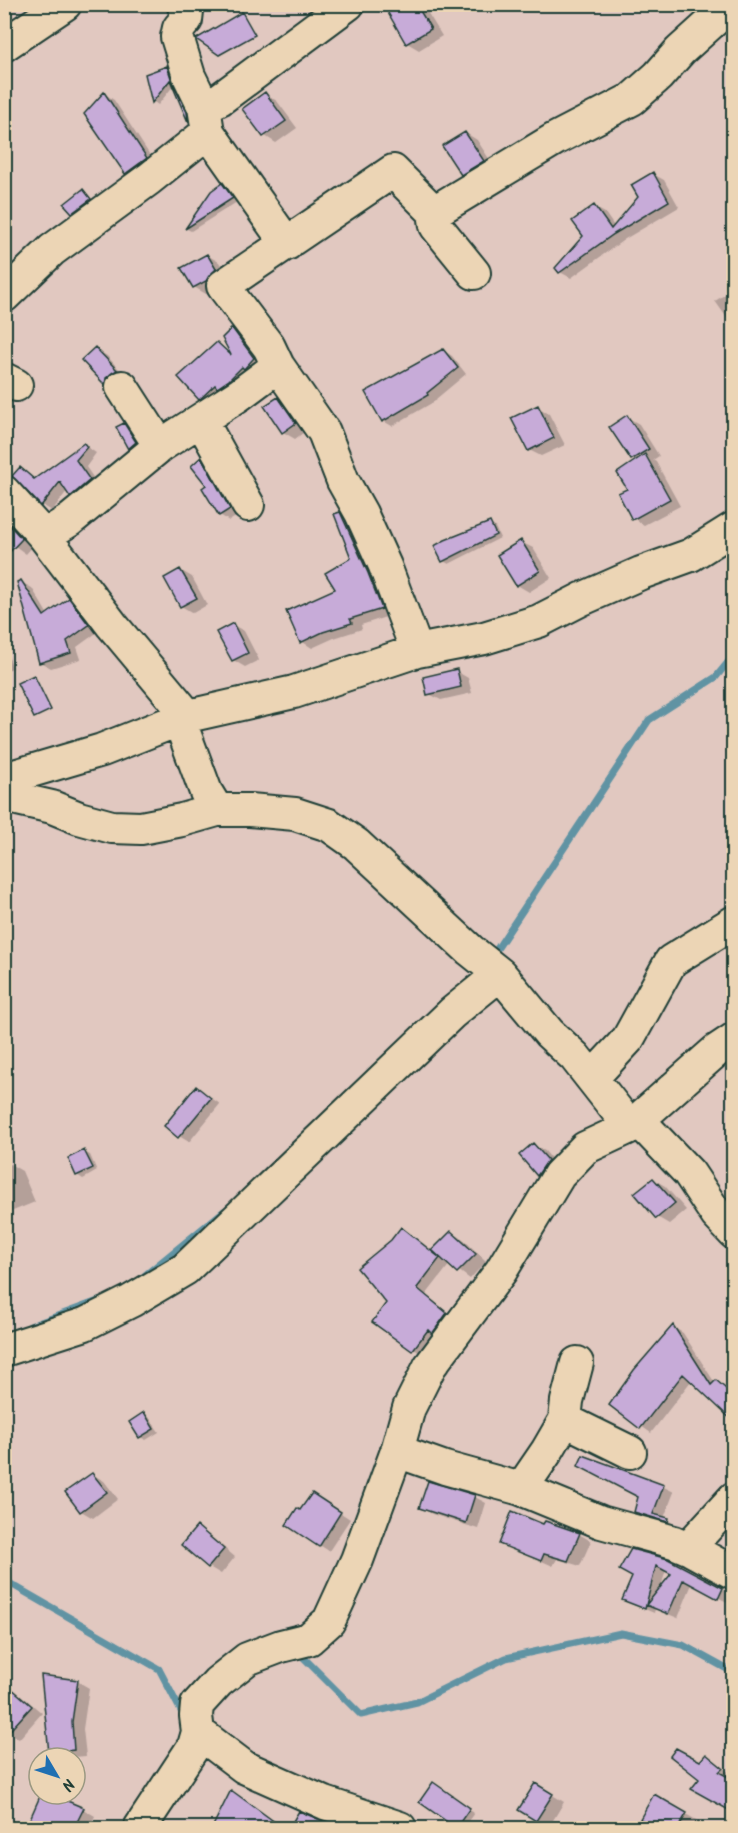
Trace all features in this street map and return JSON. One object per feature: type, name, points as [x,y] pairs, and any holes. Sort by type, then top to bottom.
[{"type":"street","points":[[4,45],[65,4]]},
{"type":"street","points":[[183,4],[187,11],[186,20],[179,28],[177,37],[206,120],[287,244]]},
{"type":"street","points":[[4,296],[51,250],[149,179],[206,120],[220,99],[348,4]]},
{"type":"street","points":[[434,212],[562,135],[632,99],[732,4]]},
{"type":"street","points":[[417,651],[384,566],[361,513],[343,481],[324,432],[278,366],[269,347],[223,286],[393,171],[434,212],[436,226],[474,273]]},
{"type":"street","points":[[44,536],[70,520],[160,446],[278,366]]},
{"type":"street","points":[[122,387],[160,446]]},
{"type":"street","points":[[201,420],[248,505]]},
{"type":"street","points":[[4,492],[44,536],[183,717],[206,792],[217,810]]},
{"type":"street","points":[[4,779],[102,750],[183,717],[294,692],[417,651],[484,638],[539,621],[582,598],[691,555],[734,528]]},
{"type":"street","points":[[4,796],[52,807],[79,818],[112,827],[141,828],[217,810],[295,814],[329,825],[356,844],[470,950],[500,974],[549,1033],[689,1173],[717,1215],[734,1233]]},
{"type":"street","points":[[592,1078],[628,1039],[671,961],[734,922]]},
{"type":"street","points":[[4,1350],[85,1324],[131,1301],[185,1269],[452,1014],[500,974]]},
{"type":"street","points":[[140,1828],[194,1746],[198,1732],[197,1705],[218,1682],[247,1659],[281,1646],[309,1639],[329,1621],[357,1560],[397,1451],[409,1408],[430,1366],[501,1271],[559,1175],[585,1148],[637,1121],[716,1051],[734,1039]]},
{"type":"street","points":[[521,1489],[565,1420],[567,1401],[577,1363]]},
{"type":"street","points":[[565,1420],[630,1452]]},
{"type":"street","points":[[397,1451],[445,1468],[521,1489],[601,1522],[688,1548],[734,1573]]},
{"type":"street","points":[[688,1548],[734,1498]]},
{"type":"street","points":[[198,1732],[244,1767],[325,1803],[400,1828]]},
{"type":"building","points":[[398,4],[416,4],[431,29],[406,44],[387,11]]},
{"type":"building","points":[[242,12],[255,35],[219,55],[196,39]]},
{"type":"building","points":[[167,66],[187,112],[188,122],[170,80],[152,103],[145,74]]},
{"type":"building","points":[[104,92],[147,158],[125,174],[84,114]]},
{"type":"building","points":[[265,92],[286,121],[263,137],[242,109]]},
{"type":"building","points":[[465,132],[484,161],[461,175],[442,146]]},
{"type":"building","points":[[653,172],[669,201],[614,234],[559,273],[555,268],[583,236],[572,221],[594,205],[611,229],[638,197],[631,185]]},
{"type":"building","points":[[222,183],[233,198],[185,229],[211,191]]},
{"type":"building","points":[[83,189],[91,199],[72,213],[64,204]]},
{"type":"building","points":[[207,254],[216,269],[206,281],[193,288],[181,268]]},
{"type":"building","points":[[232,328],[254,358],[244,369],[242,367],[217,388],[215,385],[199,400],[178,377],[217,342],[231,355],[222,338]]},
{"type":"building","points":[[95,347],[117,370],[106,378],[105,385],[81,360]]},
{"type":"building","points":[[443,349],[458,368],[427,393],[428,395],[382,422],[365,392]]},
{"type":"building","points":[[278,397],[296,423],[282,433],[264,406]]},
{"type":"building","points":[[538,405],[554,438],[528,451],[511,418]]},
{"type":"building","points":[[627,415],[649,449],[631,460],[609,427]]},
{"type":"building","points":[[124,423],[136,442],[128,449],[116,427]]},
{"type":"building","points":[[84,443],[87,447],[76,460],[90,480],[70,497],[60,482],[41,506],[12,476],[20,467],[34,479]]},
{"type":"building","points":[[645,454],[670,499],[632,520],[618,493],[627,489],[617,473]]},
{"type":"building","points":[[201,457],[230,509],[219,516],[202,488],[206,485],[191,466]]},
{"type":"building","points":[[340,512],[382,609],[350,619],[352,623],[323,632],[300,643],[286,611],[335,589],[325,573],[351,558],[334,514]]},
{"type":"building","points":[[4,519],[22,539],[4,558]]},
{"type":"building","points":[[490,522],[496,535],[442,562],[434,546]]},
{"type":"building","points":[[521,540],[540,571],[516,586],[497,555]]},
{"type":"building","points":[[180,569],[197,598],[180,607],[164,578]]},
{"type":"building","points":[[21,580],[44,616],[69,598],[89,625],[67,641],[71,653],[39,663],[17,582]]},
{"type":"building","points":[[233,623],[248,653],[232,661],[216,632]]},
{"type":"building","points":[[457,669],[461,687],[427,695],[423,677]]},
{"type":"building","points":[[34,675],[51,710],[34,718],[17,683]]},
{"type":"building","points":[[196,1086],[211,1098],[178,1138],[164,1126]]},
{"type":"building","points":[[533,1143],[548,1160],[537,1176],[519,1155]]},
{"type":"building","points":[[84,1150],[93,1168],[76,1176],[68,1158]]},
{"type":"building","points":[[653,1178],[675,1203],[656,1219],[634,1193]]},
{"type":"building","points":[[401,1227],[440,1258],[417,1288],[447,1313],[432,1334],[428,1330],[412,1351],[372,1322],[386,1303],[357,1268],[391,1240]]},
{"type":"building","points":[[451,1231],[476,1254],[457,1273],[432,1250]]},
{"type":"building","points":[[673,1325],[711,1385],[716,1380],[734,1396],[734,1422],[683,1374],[640,1429],[609,1405],[634,1370]]},
{"type":"building","points":[[144,1412],[154,1429],[139,1438],[129,1422]]},
{"type":"building","points":[[583,1455],[664,1485],[653,1514],[669,1518],[668,1522],[634,1512],[638,1497],[578,1466]]},
{"type":"building","points":[[92,1473],[107,1492],[80,1512],[65,1492]]},
{"type":"building","points":[[428,1481],[475,1495],[466,1523],[419,1508]]},
{"type":"building","points":[[312,1493],[341,1512],[319,1547],[286,1525],[297,1508],[300,1510]]},
{"type":"building","points":[[512,1511],[543,1524],[545,1521],[580,1533],[568,1561],[544,1554],[541,1561],[499,1544]]},
{"type":"building","points":[[197,1526],[224,1549],[208,1568],[181,1545]]},
{"type":"building","points":[[631,1549],[668,1559],[723,1588],[718,1599],[683,1580],[668,1614],[646,1605],[645,1609],[622,1600],[632,1577],[619,1570]],"holes":[[[656,1566],[671,1574],[646,1605]]]},
{"type":"building","points":[[41,1675],[78,1680],[72,1722],[74,1746],[48,1746]]},
{"type":"building","points":[[4,1682],[32,1706],[4,1737]]},
{"type":"building","points":[[676,1748],[700,1761],[706,1754],[723,1768],[719,1772],[734,1780],[734,1813],[691,1789],[699,1779],[670,1756]]},
{"type":"building","points":[[433,1782],[470,1808],[456,1828],[419,1802]]},
{"type":"building","points":[[535,1783],[553,1794],[536,1821],[518,1810]]},
{"type":"building","points":[[231,1790],[283,1828],[212,1828]]},
{"type":"building","points":[[654,1794],[687,1813],[678,1828],[656,1828],[640,1819]]},
{"type":"building","points":[[36,1806],[79,1806],[84,1808],[74,1828],[26,1828]]},
{"type":"building","points":[[299,1811],[323,1821],[318,1828],[289,1828]]},
{"type":"waterway","points":[[491,958],[649,720],[716,677],[734,655]]},
{"type":"waterway","points":[[144,1276],[224,1211]]},
{"type":"waterway","points":[[30,1326],[98,1301]]},
{"type":"waterway","points":[[4,1580],[159,1669],[184,1717]]},
{"type":"waterway","points":[[295,1655],[301,1655],[361,1715],[417,1702],[506,1658],[621,1633],[683,1645],[734,1673]]}]
